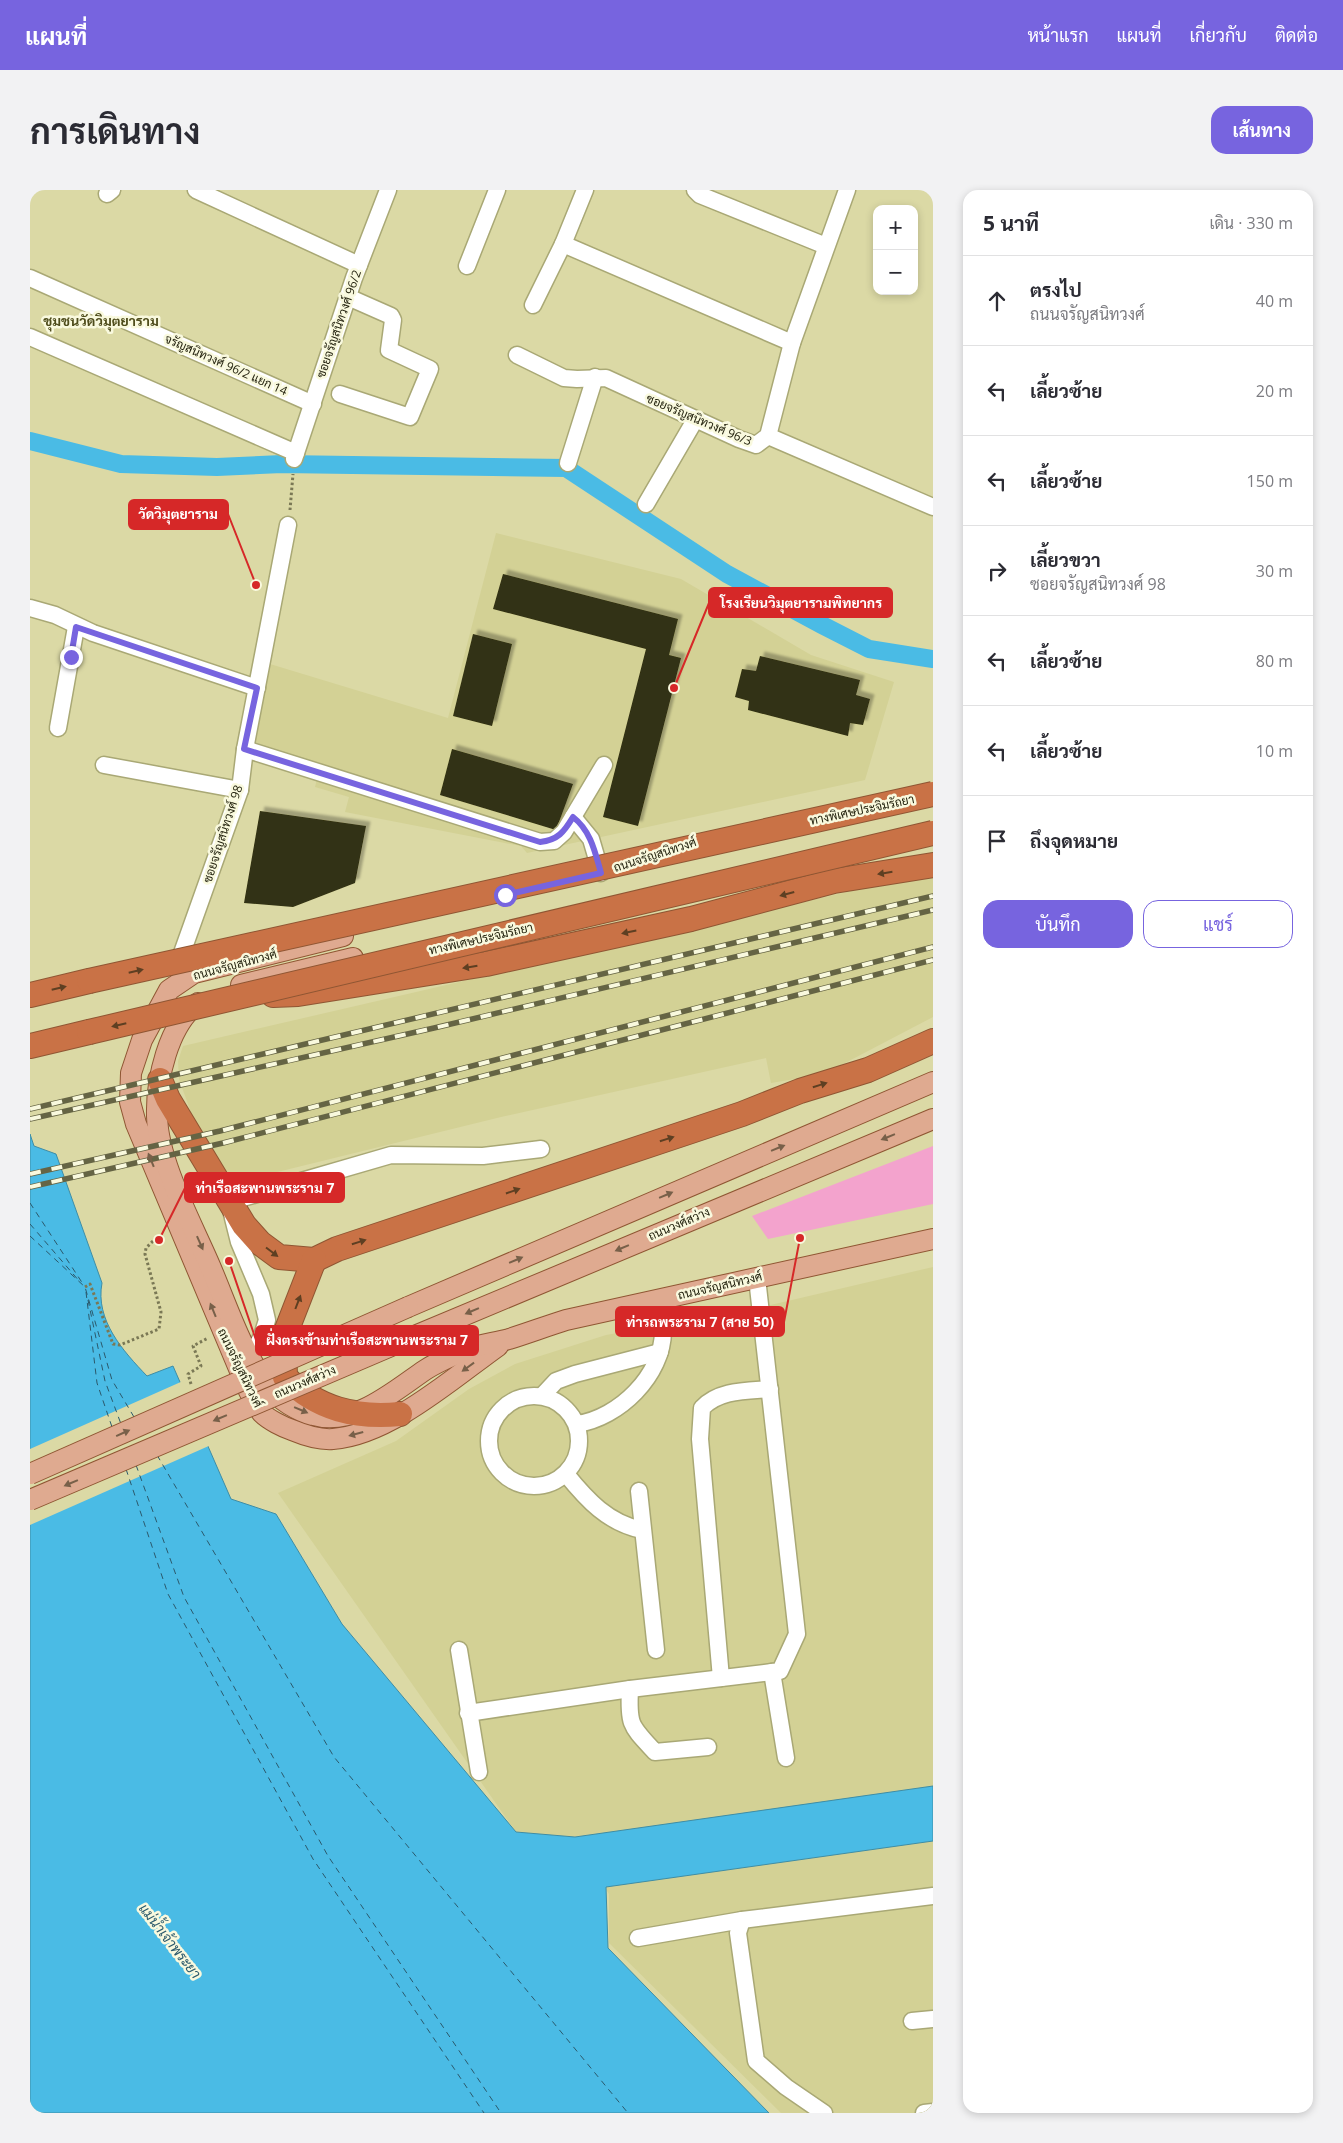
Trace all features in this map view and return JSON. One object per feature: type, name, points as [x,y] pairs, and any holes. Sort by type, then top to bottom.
[{"type":"highway","name":"ทางพิเศษประจิมรัถยา","points":[[30,995],[933,794]]},
{"type":"highway","name":"ทางพิเศษประจิมรัถยา","points":[[30,1046],[933,833]]},
{"type":"highway","points":[[242,996],[298,994],[486,964],[691,919],[834,881],[933,865]]},
{"type":"highway","points":[[160,1080],[168,1099],[244,1225],[260,1243],[279,1257],[314,1260],[337,1249],[742,1114],[800,1091],[868,1070],[933,1041]]},
{"type":"highway","points":[[314,1260],[284,1337],[285,1377],[299,1391],[313,1399],[350,1413],[373,1416],[400,1414]]},
{"type":"main road","name":"ถนนจรัญสนิทวงศ์","points":[[508,1339],[400,1414],[376,1428],[356,1435],[331,1439],[303,1435],[285,1428],[263,1414],[248,1389],[136,1124],[130,1102],[131,1073],[142,1040],[169,990],[194,974],[447,908],[601,873],[700,839],[933,788]]},
{"type":"main road","name":"ถนนจรัญสนิทวงศ์","points":[[933,839],[715,890],[597,908],[299,969],[242,984],[206,997],[187,1011],[166,1052],[160,1080],[157,1117],[163,1150],[181,1198],[250,1358],[271,1390],[293,1407],[313,1416],[332,1417],[350,1413],[391,1395],[426,1369],[467,1349],[508,1339],[566,1320],[933,1239]]},
{"type":"main road","name":"ถนนวงศ์สว่าง","points":[[30,1474],[408,1307],[733,1166],[933,1082]]},
{"type":"main road","name":"ถนนวงศ์สว่าง","points":[[30,1500],[748,1195],[933,1119]]},
{"type":"street","points":[[196,190],[359,265]]},
{"type":"street","name":"ซอยจรัญสนิทวงศ์ 96/2","points":[[295,456],[359,265],[388,190]]},
{"type":"street","points":[[467,266],[497,190]]},
{"type":"street","points":[[533,305],[563,244],[586,190]]},
{"type":"street","points":[[695,190],[700,195],[826,246]]},
{"type":"street","points":[[768,436],[792,343],[847,190]]},
{"type":"street","points":[[563,244],[792,343]]},
{"type":"street","name":"จรัญสนิทวงศ์ 96/2 แยก 14","points":[[30,278],[312,404]]},
{"type":"street","points":[[340,394],[410,417],[430,369],[389,350],[393,320],[391,316],[348,297]]},
{"type":"street","points":[[30,338],[295,456]]},
{"type":"street","name":"ซอยจรัญสนิทวงศ์ 96/3","points":[[517,355],[564,378],[606,378],[695,420],[756,444],[768,436],[933,507]]},
{"type":"street","points":[[568,463],[595,377]]},
{"type":"street","points":[[646,504],[695,420]]},
{"type":"street","name":"ซอยจรัญสนิทวงศ์ 98","points":[[169,990],[240,790],[244,749],[288,526]]},
{"type":"street","points":[[30,608],[55,615],[76,627],[257,688]]},
{"type":"street","points":[[58,728],[76,627]]},
{"type":"street","points":[[244,749],[540,842],[554,840],[564,832],[604,765]]},
{"type":"street","points":[[104,765],[240,790]]},
{"type":"street","points":[[573,817],[580,822],[591,839],[601,873]]},
{"type":"street","points":[[250,1358],[262,1336],[267,1320],[261,1294],[239,1242],[229,1202],[391,1155],[483,1156],[540,1149]]},
{"type":"street","points":[[468,1714],[630,1689],[780,1671],[797,1634],[757,1278]]},
{"type":"street","points":[[577,1424],[585,1423],[627,1400],[640,1388],[660,1352],[663,1331],[659,1300]]},
{"type":"street","points":[[542,1396],[556,1381],[575,1374],[660,1352]]},
{"type":"street","points":[[721,1678],[700,1439],[702,1408],[710,1400],[728,1393],[770,1389]]},
{"type":"street","points":[[542,1396],[563,1406],[577,1424],[580,1438],[578,1451],[574,1463],[566,1474],[542,1485],[522,1484],[504,1475],[491,1454],[490,1431],[500,1410],[520,1398],[542,1396]]},
{"type":"street","points":[[566,1474],[600,1511],[621,1524],[642,1530]]},
{"type":"street","points":[[639,1491],[656,1650]]},
{"type":"street","points":[[459,1650],[479,1772]]},
{"type":"street","points":[[772,1672],[786,1758]]},
{"type":"street","points":[[630,1689],[628,1714],[632,1728],[655,1752],[708,1747]]},
{"type":"street","points":[[638,1938],[742,1920],[933,1896]]},
{"type":"street","points":[[742,1920],[738,1933],[756,2062],[786,2088],[824,2113]]},
{"type":"street","points":[[912,2020],[933,2019]]},
{"type":"street","points":[[924,2113],[933,2112]]},
{"type":"path","points":[[291,500],[295,456]]},
{"type":"path","points":[[85,1288],[90,1284],[112,1344],[120,1345],[159,1329],[161,1312],[145,1254],[146,1248],[158,1236]]},
{"type":"path","points":[[188,1374],[202,1366],[193,1346],[204,1340]]},
{"type":"shaded area","points":[[496,533],[681,579],[811,655],[894,682],[865,780],[527,853],[521,846],[345,812],[349,797],[315,787],[318,775],[252,755],[270,664],[448,718]]},
{"type":"shaded area","points":[[933,872],[933,1017],[824,1074],[771,1083],[766,1058],[501,1117],[237,1182],[217,1162],[194,1121],[179,1079],[178,1061],[183,1046]]},
{"type":"shaded area","points":[[933,1146],[933,1204],[768,1239],[752,1216]]},
{"type":"shaded area","points":[[933,1267],[933,2113],[781,2113],[609,1943],[609,1894],[572,1837],[516,1832],[278,1493],[396,1441],[469,1389],[515,1364],[606,1335],[753,1309]]},
{"type":"water","name":"แม่น้ำเจ้าพระยา","points":[[30,1134],[34,1146],[56,1154],[102,1283],[101,1297],[107,1322],[120,1345],[147,1376],[173,1366],[231,1499],[276,1514],[342,1624],[516,1832],[575,1837],[933,1786],[933,1841],[606,1887],[608,1948],[769,2113],[30,2113]]},
{"type":"pier","points":[[183,1381],[211,1445],[30,1525],[30,1449]]},
{"type":"building","points":[[503,574],[678,619],[669,655],[681,658],[638,826],[603,817],[646,649],[493,609]]},
{"type":"building","points":[[473,634],[512,644],[492,726],[453,716]]},
{"type":"building","points":[[760,656],[860,680],[856,695],[870,699],[863,725],[850,723],[848,736],[748,710],[749,701],[735,697],[742,669],[756,671]]},
{"type":"building","points":[[452,749],[573,784],[556,830],[440,795]]},
{"type":"building","points":[[260,811],[366,826],[355,883],[293,907],[244,903]]},
{"type":"waterway","points":[[30,441],[121,464],[217,467],[282,464],[566,468],[727,574],[822,625],[869,649],[933,659]]},
{"type":"ferry route","points":[[30,1203],[83,1284]]},
{"type":"ferry route","points":[[30,1224],[80,1282]]},
{"type":"ferry route","points":[[30,1236],[85,1287],[112,1380],[134,1417]]},
{"type":"ferry route","points":[[86,1292],[97,1383],[112,1427]]},
{"type":"ferry route","points":[[88,1300],[105,1381],[121,1424]]},
{"type":"ferry route","points":[[157,1455],[334,1757],[628,2113]]},
{"type":"ferry route","points":[[136,1465],[184,1597],[328,1856],[501,2113]]},
{"type":"ferry route","points":[[126,1469],[168,1594],[313,1859],[484,2113]]},
{"type":"railway","points":[[30,1109],[933,896]]},
{"type":"railway","points":[[30,1119],[434,1028],[933,910]]},
{"type":"railway","points":[[30,1174],[220,1131],[933,947]]},
{"type":"railway","points":[[30,1187],[223,1143],[933,960]]},
{"type":"place","name":"วัดวิมุตยาราม","points":[[256,585]]},
{"type":"place","name":"โรงเรียนวิมุตยารามพิทยากร","points":[[674,688]]},
{"type":"place","name":"ท่ารถพระราม 7 (สาย 50)","points":[[800,1238]]},
{"type":"place","name":"ท่าเรือสะพานพระราม 7","points":[[159,1240]]},
{"type":"place","name":"ฝั่งตรงข้ามท่าเรือสะพานพระราม 7","points":[[229,1261]]},
{"type":"district","name":"ชุมชนวัดวิมุตยาราม","points":[[101,321]]},
{"type":"route","points":[[71,657],[76,627],[257,688],[244,749],[540,842],[554,840],[564,832],[573,817],[580,822],[591,839],[601,873],[505,895]]}]
